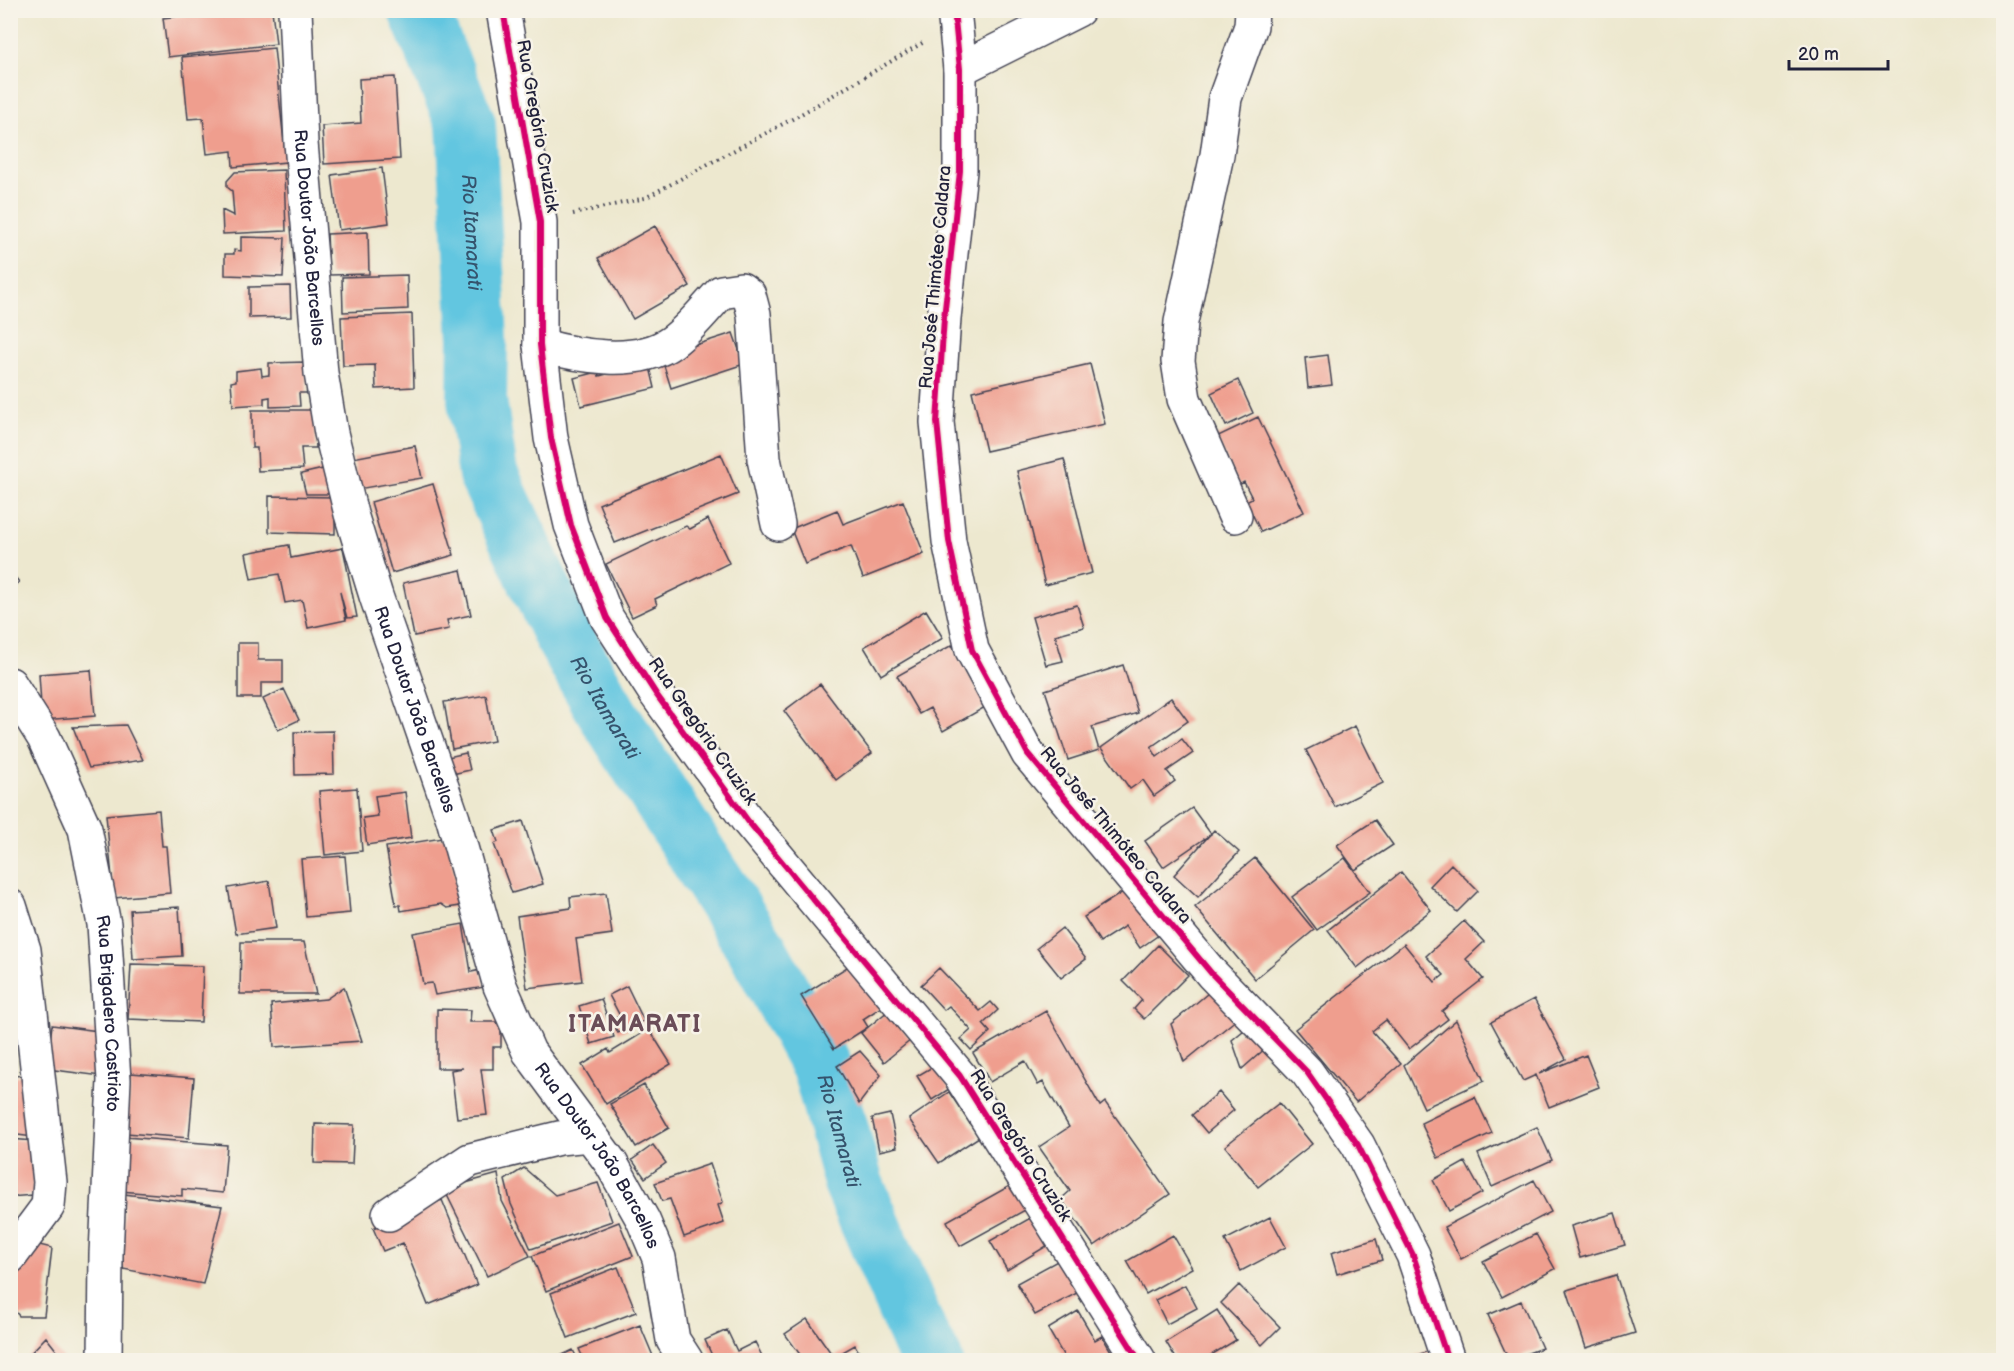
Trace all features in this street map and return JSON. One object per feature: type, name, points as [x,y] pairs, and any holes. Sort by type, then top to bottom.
[{"type":"street","name":"Rua Doutor João Barcellos","points":[[296,10],[301,143],[321,373],[331,433],[351,514],[376,596],[453,819],[500,986],[528,1052],[611,1163],[638,1211],[660,1258],[673,1340],[686,1360]]},
{"type":"street","name":"Rua Gregório Cruzick","points":[[503,10],[540,222],[540,345],[550,438],[568,514],[607,618],[656,694],[748,821],[960,1076],[1139,1360]]},
{"type":"street","points":[[960,69],[1078,10]]},
{"type":"street","points":[[1235,516],[1184,399],[1178,361],[1181,322],[1217,155],[1225,98],[1251,26],[1252,10]]},
{"type":"street","name":"Rua José Thimóteo Caldara","points":[[954,17],[960,69],[960,171],[937,422],[949,541],[972,650],[1028,754],[1212,974],[1307,1072],[1358,1145],[1413,1255],[1448,1360]]},
{"type":"street","points":[[540,345],[574,355],[603,358],[636,355],[670,344],[693,324],[721,292],[741,289],[749,295],[754,314],[764,459],[778,524]]},
{"type":"street","name":"Rua Brigadero Castrioto","points":[[10,684],[44,738],[85,829],[104,924],[114,1080],[106,1254],[105,1360]]},
{"type":"street","points":[[10,906],[24,950],[50,1182],[48,1206],[10,1257]]},
{"type":"street","points":[[10,1045],[32,1012]]},
{"type":"street","points":[[389,1214],[470,1160],[559,1137],[590,1135]]},
{"type":"path","points":[[540,222],[645,198],[796,117],[954,17]]},
{"type":"building","points":[[228,10],[272,10],[276,44],[168,57],[163,18]]},
{"type":"building","points":[[274,48],[286,162],[233,167],[232,151],[207,154],[203,118],[188,119],[182,57]]},
{"type":"building","points":[[395,77],[400,159],[324,164],[322,126],[361,123],[359,79]]},
{"type":"building","points":[[382,168],[389,223],[339,230],[332,175]]},
{"type":"building","points":[[284,170],[286,231],[223,234],[222,210],[234,216],[232,191],[227,187],[227,181],[235,172]]},
{"type":"building","points":[[655,226],[690,286],[633,319],[598,258]]},
{"type":"building","points":[[368,232],[369,274],[329,275],[327,234]]},
{"type":"building","points":[[241,237],[285,238],[283,277],[225,275],[225,254],[234,254],[234,250],[241,251]]},
{"type":"building","points":[[407,275],[408,309],[343,312],[342,277]]},
{"type":"building","points":[[290,286],[291,317],[249,318],[249,287]]},
{"type":"building","points":[[412,314],[414,387],[376,389],[375,365],[343,366],[341,317]]},
{"type":"building","points":[[733,333],[744,364],[671,388],[661,356]]},
{"type":"building","points":[[1328,355],[1332,385],[1308,388],[1305,358]]},
{"type":"building","points":[[306,362],[307,393],[299,393],[300,406],[270,407],[270,397],[264,398],[264,404],[233,406],[231,382],[236,381],[236,371],[261,368],[262,376],[269,375],[269,363]]},
{"type":"building","points":[[649,363],[655,388],[581,406],[574,378],[598,372],[599,376]]},
{"type":"building","points":[[1090,364],[1105,424],[986,451],[972,391]]},
{"type":"building","points":[[1238,380],[1253,413],[1226,426],[1211,393]]},
{"type":"building","points":[[252,410],[315,410],[316,448],[301,448],[303,469],[258,471],[257,448],[252,448]]},
{"type":"building","points":[[1258,417],[1304,512],[1261,532],[1246,501],[1252,498],[1244,482],[1239,485],[1216,437]]},
{"type":"building","points":[[415,446],[422,478],[358,489],[353,458]]},
{"type":"building","points":[[721,454],[738,494],[615,543],[599,504]]},
{"type":"building","points":[[1064,459],[1092,573],[1045,585],[1017,471]]},
{"type":"building","points":[[323,469],[330,494],[306,494],[301,474]]},
{"type":"building","points":[[433,484],[454,555],[392,573],[371,502]]},
{"type":"building","points":[[269,496],[335,497],[335,534],[269,532]]},
{"type":"building","points":[[903,501],[924,554],[863,578],[851,546],[805,564],[791,529],[837,510],[843,524]]},
{"type":"building","points":[[708,519],[729,563],[655,599],[657,605],[632,617],[606,564],[686,526],[690,529]]},
{"type":"building","points":[[289,545],[291,558],[343,548],[357,617],[347,618],[340,592],[346,620],[308,628],[302,600],[285,603],[279,574],[251,579],[246,553]]},
{"type":"building","points":[[461,570],[471,615],[447,620],[449,629],[414,636],[403,583]]},
{"type":"building","points":[[10,571],[19,582],[10,589]]},
{"type":"building","points":[[1077,605],[1084,627],[1055,635],[1063,661],[1046,665],[1032,617]]},
{"type":"building","points":[[926,610],[943,638],[881,675],[864,647]]},
{"type":"building","points":[[238,643],[258,643],[258,660],[283,660],[283,683],[261,683],[261,698],[238,698]]},
{"type":"building","points":[[952,645],[987,706],[943,731],[930,708],[919,714],[897,676]]},
{"type":"building","points":[[1123,665],[1138,713],[1092,727],[1099,750],[1068,760],[1045,690]]},
{"type":"building","points":[[91,670],[95,716],[42,720],[39,674]]},
{"type":"building","points":[[820,684],[872,753],[836,780],[784,711]]},
{"type":"building","points":[[284,689],[299,720],[278,730],[263,699]]},
{"type":"building","points":[[486,695],[494,741],[452,749],[444,702]]},
{"type":"building","points":[[1171,698],[1188,721],[1151,747],[1157,757],[1182,739],[1193,753],[1167,771],[1175,781],[1154,796],[1143,780],[1130,789],[1101,748]]},
{"type":"building","points":[[126,725],[143,760],[89,768],[73,727]]},
{"type":"building","points":[[1355,726],[1383,783],[1335,807],[1306,750]]},
{"type":"building","points":[[333,731],[334,774],[295,775],[294,732]]},
{"type":"building","points":[[466,753],[470,770],[452,774],[448,757]]},
{"type":"building","points":[[357,788],[362,851],[325,855],[319,791]]},
{"type":"building","points":[[405,792],[411,838],[367,845],[363,818],[378,816],[375,796]]},
{"type":"building","points":[[1192,808],[1211,834],[1163,867],[1145,841]]},
{"type":"building","points":[[159,810],[162,846],[166,846],[170,893],[114,898],[106,815]]},
{"type":"building","points":[[1375,820],[1393,845],[1355,870],[1337,845]]},
{"type":"building","points":[[523,821],[543,884],[512,893],[494,844],[498,842],[494,830]]},
{"type":"building","points":[[1214,830],[1239,852],[1198,897],[1174,875]]},
{"type":"building","points":[[448,837],[460,906],[447,908],[441,904],[401,911],[400,905],[396,905],[386,847]]},
{"type":"building","points":[[345,856],[350,913],[306,917],[301,859]]},
{"type":"building","points":[[1255,858],[1314,930],[1255,979],[1195,907]]},
{"type":"building","points":[[1345,858],[1370,892],[1317,930],[1292,897]]},
{"type":"building","points":[[1451,864],[1478,891],[1457,912],[1430,886]]},
{"type":"building","points":[[1401,872],[1431,910],[1357,968],[1328,930]]},
{"type":"building","points":[[269,881],[276,928],[236,934],[228,888]]},
{"type":"building","points":[[1126,890],[1166,930],[1140,948],[1125,926],[1100,942],[1084,917]]},
{"type":"building","points":[[606,893],[612,934],[576,939],[582,981],[527,988],[517,916],[571,908],[570,897]]},
{"type":"building","points":[[179,907],[182,956],[133,959],[130,910]]},
{"type":"building","points":[[1464,921],[1484,942],[1466,959],[1483,979],[1442,1011],[1448,1019],[1409,1049],[1386,1020],[1372,1031],[1401,1064],[1356,1102],[1295,1029],[1404,944],[1435,982],[1444,975],[1426,956]]},
{"type":"building","points":[[463,924],[471,972],[481,970],[485,987],[435,995],[432,983],[423,984],[413,933]]},
{"type":"building","points":[[1062,928],[1086,959],[1061,978],[1037,948]]},
{"type":"building","points":[[241,942],[304,942],[316,994],[240,994]]},
{"type":"building","points":[[1158,945],[1188,975],[1144,1019],[1134,1009],[1142,1000],[1123,981]]},
{"type":"building","points":[[855,962],[883,1006],[863,1019],[868,1027],[834,1049],[801,996]]},
{"type":"building","points":[[131,964],[203,966],[201,1022],[128,1019]]},
{"type":"building","points":[[939,968],[980,1011],[991,1002],[998,1010],[983,1024],[990,1032],[971,1050],[961,1039],[971,1030],[949,1006],[944,1010],[921,985]]},
{"type":"building","points":[[627,986],[644,1021],[618,1033],[612,1020],[620,1016],[609,995]]},
{"type":"building","points":[[344,987],[362,1041],[274,1047],[271,1004],[326,999]]},
{"type":"building","points":[[1213,989],[1237,1019],[1184,1062],[1171,1024]]},
{"type":"building","points":[[10,994],[20,999],[10,1018]]},
{"type":"building","points":[[601,999],[614,1037],[591,1044],[579,1006]]},
{"type":"building","points":[[1534,999],[1566,1059],[1539,1074],[1586,1055],[1599,1087],[1549,1107],[1536,1075],[1523,1081],[1491,1022]]},
{"type":"building","points":[[437,1009],[471,1010],[470,1022],[501,1022],[501,1047],[493,1047],[493,1069],[481,1069],[487,1115],[457,1118],[451,1070],[463,1068],[437,1068]]},
{"type":"building","points":[[888,1011],[911,1040],[884,1062],[861,1033]]},
{"type":"building","points":[[1046,1011],[1100,1106],[1105,1102],[1170,1194],[1094,1246],[1061,1199],[1070,1191],[1039,1147],[1069,1127],[1043,1082],[1038,1085],[1025,1061],[990,1082],[973,1053]]},
{"type":"building","points":[[1456,1020],[1484,1081],[1424,1108],[1404,1065]]},
{"type":"building","points":[[52,1025],[106,1032],[101,1076],[47,1069]]},
{"type":"building","points":[[1249,1026],[1267,1047],[1242,1069],[1232,1040]]},
{"type":"building","points":[[649,1029],[671,1064],[606,1104],[582,1065],[608,1049],[610,1053]]},
{"type":"building","points":[[860,1051],[881,1075],[859,1104],[837,1066]]},
{"type":"building","points":[[934,1066],[949,1089],[932,1100],[917,1076]]},
{"type":"building","points":[[131,1073],[194,1078],[189,1138],[126,1133]]},
{"type":"building","points":[[31,1075],[33,1137],[10,1134],[10,1076]]},
{"type":"building","points":[[644,1085],[669,1128],[636,1147],[610,1104]]},
{"type":"building","points":[[949,1092],[979,1137],[939,1163],[909,1119]]},
{"type":"building","points":[[1219,1092],[1234,1110],[1207,1133],[1192,1115]]},
{"type":"building","points":[[1475,1097],[1492,1133],[1438,1158],[1421,1123]]},
{"type":"building","points":[[1279,1103],[1312,1144],[1258,1187],[1225,1146]]},
{"type":"building","points":[[890,1114],[897,1147],[879,1151],[872,1118]]},
{"type":"building","points":[[315,1124],[354,1125],[352,1164],[314,1163]]},
{"type":"building","points":[[1537,1127],[1552,1160],[1492,1187],[1478,1154]]},
{"type":"building","points":[[125,1137],[227,1145],[223,1193],[182,1189],[182,1196],[120,1191]]},
{"type":"building","points":[[10,1139],[34,1141],[33,1195],[10,1197]]},
{"type":"building","points":[[653,1145],[666,1163],[645,1178],[632,1160]]},
{"type":"building","points":[[1465,1162],[1482,1193],[1449,1211],[1433,1180]]},
{"type":"building","points":[[710,1164],[723,1202],[718,1205],[724,1223],[684,1237],[670,1199],[662,1201],[655,1183]]},
{"type":"building","points":[[524,1168],[555,1195],[598,1183],[612,1221],[531,1249],[511,1204],[505,1180]]},
{"type":"building","points":[[498,1174],[502,1201],[530,1256],[487,1276],[444,1189]]},
{"type":"building","points":[[1534,1180],[1551,1212],[1461,1259],[1444,1227]]},
{"type":"building","points":[[1013,1184],[1027,1209],[960,1246],[947,1221]]},
{"type":"building","points":[[124,1194],[222,1206],[203,1284],[123,1269]]},
{"type":"building","points":[[442,1200],[477,1285],[428,1305],[403,1243],[383,1251],[373,1228]]},
{"type":"building","points":[[1615,1213],[1625,1245],[1580,1258],[1571,1226]]},
{"type":"building","points":[[1034,1216],[1050,1244],[1007,1270],[990,1241]]},
{"type":"building","points":[[1270,1217],[1286,1247],[1241,1271],[1225,1240]]},
{"type":"building","points":[[619,1222],[633,1256],[546,1291],[532,1256]]},
{"type":"building","points":[[1536,1234],[1555,1269],[1502,1297],[1483,1261]]},
{"type":"building","points":[[1173,1235],[1192,1268],[1146,1294],[1127,1261]]},
{"type":"building","points":[[1376,1239],[1382,1260],[1337,1274],[1331,1253]]},
{"type":"building","points":[[27,1242],[52,1248],[44,1316],[19,1316],[10,1305],[10,1266]]},
{"type":"building","points":[[1061,1259],[1079,1292],[1035,1315],[1017,1283]]},
{"type":"building","points":[[618,1267],[636,1312],[568,1338],[551,1293]]},
{"type":"building","points":[[1616,1275],[1635,1333],[1586,1348],[1567,1290]]},
{"type":"building","points":[[1185,1285],[1197,1308],[1167,1324],[1155,1300]]},
{"type":"building","points":[[1239,1285],[1280,1327],[1262,1345],[1221,1303]]},
{"type":"building","points":[[1521,1301],[1542,1348],[1509,1360],[1488,1315]]},
{"type":"building","points":[[1217,1310],[1236,1340],[1203,1360],[1177,1360],[1166,1342]]},
{"type":"building","points":[[1078,1311],[1095,1340],[1102,1336],[1115,1358],[1066,1360],[1048,1329]]},
{"type":"building","points":[[807,1319],[833,1356],[826,1360],[804,1360],[785,1334]]},
{"type":"building","points":[[640,1325],[653,1356],[641,1360],[584,1360],[579,1349]]},
{"type":"building","points":[[727,1330],[737,1351],[755,1342],[764,1360],[714,1360],[705,1340]]},
{"type":"building","points":[[46,1337],[64,1360],[24,1360]]},
{"type":"building","points":[[855,1345],[859,1352],[844,1360],[837,1360],[834,1357]]},
{"type":"building","points":[[573,1350],[578,1360],[552,1360]]},
{"type":"building","points":[[1428,1351],[1432,1360],[1405,1360]]},
{"type":"waterway","name":"Rio Itamarati","points":[[418,10],[466,124],[478,339],[477,400],[488,474],[562,633],[609,716],[757,949],[822,1068],[854,1185],[921,1341],[933,1360]]},
{"type":"cycle path","points":[[503,10],[540,222],[540,345],[551,438],[571,525],[607,618],[656,694],[748,821],[960,1076],[1139,1360]]},
{"type":"cycle path","points":[[954,10],[960,69],[960,171],[944,318],[937,422],[949,541],[972,650],[1028,754],[1212,974],[1307,1072],[1358,1145],[1413,1255],[1448,1360]]},
{"type":"district","name":"ITAMARATI","points":[[635,1024]]}]
